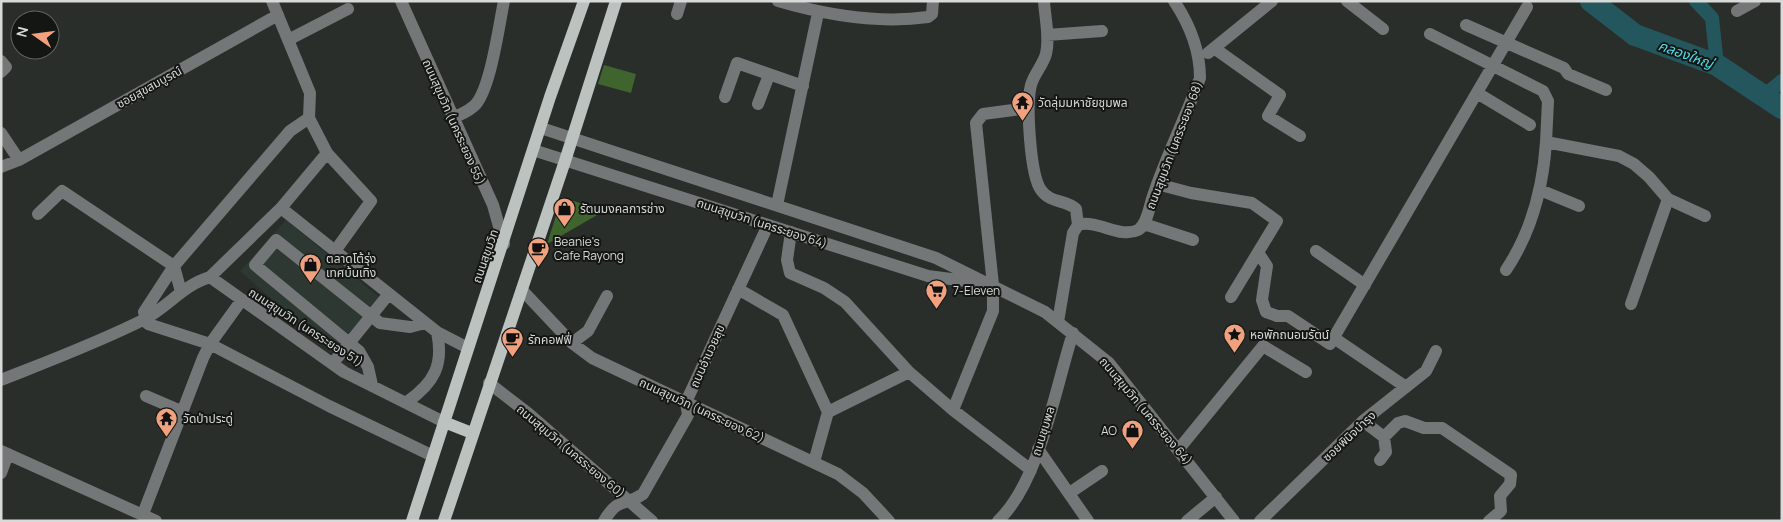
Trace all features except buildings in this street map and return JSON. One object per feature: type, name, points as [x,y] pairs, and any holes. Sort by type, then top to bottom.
[{"type":"main road","name":"ถนนสุขุมวิท","points":[[412,521],[504,244],[540,128],[584,1]]},
{"type":"main road","points":[[444,521],[565,160],[616,1]]},
{"type":"main road","name":"ถนนสุขุมวิท (นครระยอง 51)","points":[[444,422],[472,433]]},
{"type":"street","points":[[272,1],[310,93],[308,118],[327,153],[372,201],[335,251]]},
{"type":"street","name":"ถนนสุขุมวิท (นครระยอง 55)","points":[[401,1],[493,205],[504,244]]},
{"type":"street","points":[[453,118],[470,110],[480,96],[490,65],[504,1]]},
{"type":"street","points":[[677,14],[681,1]]},
{"type":"street","points":[[778,1],[818,13],[880,18],[922,18],[932,14],[933,1]]},
{"type":"street","points":[[1044,1],[1047,35],[1046,54],[1032,84],[1028,108],[1034,175],[1036,182],[1051,200],[1071,204],[1076,209],[1078,225],[1073,233],[1058,322]]},
{"type":"street","points":[[1200,59],[1272,1]]},
{"type":"street","points":[[1347,1],[1383,29]]},
{"type":"street","points":[[1737,11],[1755,1]]},
{"type":"street","name":"ถนนสุขุมวิท (นครระยอง 68)","points":[[1078,225],[1086,223],[1128,232],[1138,230],[1144,224],[1157,184],[1200,78],[1200,59],[1184,17],[1175,2]]},
{"type":"street","points":[[1259,254],[1266,266],[1262,300],[1266,312],[1277,316],[1288,316],[1330,344],[1527,7]]},
{"type":"street","points":[[288,40],[348,9]]},
{"type":"street","points":[[777,205],[818,13]]},
{"type":"street","name":"ซอยสุขสมบูรณ์","points":[[1,167],[19,160],[278,15]]},
{"type":"street","points":[[1466,25],[1564,68],[1568,74],[1606,90]]},
{"type":"street","points":[[1047,35],[1102,30]]},
{"type":"street","points":[[1430,34],[1478,57],[1492,67],[1543,91],[1548,101],[1546,142],[1540,190],[1524,238],[1506,270]]},
{"type":"street","points":[[1214,48],[1280,95],[1268,116],[1300,136]]},
{"type":"street","points":[[1,61],[6,67],[1,72]]},
{"type":"street","points":[[724,97],[737,63],[803,86]]},
{"type":"street","points":[[758,104],[769,75]]},
{"type":"street","points":[[1476,93],[1530,125]]},
{"type":"street","points":[[953,410],[993,311],[993,285],[976,123],[983,114],[1028,108]]},
{"type":"street","points":[[308,118],[290,131],[174,266],[144,312],[144,319],[148,324],[210,344],[329,406],[433,456]]},
{"type":"street","name":"ถนนสุขุมวิท (นครระยอง 64)","points":[[540,128],[936,258],[1045,312],[1109,363],[1234,521]]},
{"type":"street","points":[[1,133],[19,160]]},
{"type":"street","points":[[1546,142],[1619,156],[1634,164],[1649,177],[1668,199],[1705,216]]},
{"type":"street","name":"ถนนสุขุมวิท (นครระยอง 64)","points":[[533,150],[928,276],[993,285]]},
{"type":"street","points":[[1,380],[144,319],[181,292],[200,280],[210,277],[282,208],[327,153]]},
{"type":"street","points":[[1157,184],[1191,193],[1252,203],[1277,221],[1259,254],[1231,297]]},
{"type":"street","points":[[1540,190],[1579,206]]},
{"type":"street","points":[[38,214],[62,191],[174,266],[181,292]]},
{"type":"street","points":[[1631,304],[1668,199]]},
{"type":"street","points":[[282,208],[425,323],[437,332],[468,348]]},
{"type":"street","points":[[1144,224],[1193,240]]},
{"type":"street","name":"ถนนอำนวยสุข","points":[[604,521],[612,507],[643,494],[688,415],[686,402],[768,225]]},
{"type":"street","points":[[791,232],[787,260],[790,273],[824,288],[845,302],[909,372],[953,410],[1031,470]]},
{"type":"street","points":[[372,385],[368,367],[358,351],[255,265],[276,240],[380,323],[410,328],[425,323]]},
{"type":"street","points":[[1316,251],[1365,285]]},
{"type":"street","name":"ถนนสุขุมวิท (นครระยอง 51)","points":[[210,277],[241,301],[344,372],[444,422]]},
{"type":"street","points":[[738,289],[783,315],[828,412],[814,462]]},
{"type":"street","name":"ถนนสุขุมวิท (นครระยอง 62)","points":[[522,290],[572,343],[592,358],[838,474],[857,487],[889,521]]},
{"type":"street","points":[[333,363],[388,294]]},
{"type":"street","points":[[572,343],[588,330],[607,296]]},
{"type":"street","points":[[143,514],[181,411],[210,344],[241,301]]},
{"type":"street","points":[[407,402],[421,392],[438,367],[441,351],[437,332]]},
{"type":"street","name":"ถนนชุมพล","points":[[998,521],[1015,502],[1031,470],[1073,333]]},
{"type":"street","points":[[1334,338],[1406,387]]},
{"type":"street","points":[[1178,450],[1263,346],[1306,372]]},
{"type":"street","name":"ซอยพินิจบำรุง","points":[[1260,521],[1363,421],[1426,371],[1433,362],[1436,351]]},
{"type":"street","points":[[828,412],[909,372]]},
{"type":"street","name":"ถนนสุขุมวิท (นครระยอง 60)","points":[[489,383],[529,414],[629,499],[652,521]]},
{"type":"street","points":[[146,396],[181,411]]},
{"type":"street","points":[[1363,421],[1384,436],[1386,452],[1380,460]]},
{"type":"street","points":[[1384,436],[1398,423],[1405,421],[1424,428],[1442,428],[1511,475],[1510,484],[1500,496],[1501,511],[1489,521]]},
{"type":"street","points":[[1038,449],[1070,492],[1088,521]]},
{"type":"street","points":[[1,473],[4,453],[156,521]]},
{"type":"street","points":[[1070,492],[1102,471]]},
{"type":"street","points":[[1187,521],[1216,497]]},
{"type":"shaded area","name":"ตลาดโต้รุ่ง เทศบ้นเทิง","points":[[286,220],[380,298],[332,353],[240,271]]},
{"type":"waterway","name":"คลองใหญ่","points":[[1591,1],[1635,35],[1717,65],[1782,108]]},
{"type":"waterway","points":[[1696,1],[1712,18],[1717,65]]},
{"type":"waterway","points":[[1765,95],[1782,81]]},
{"type":"place","name":"วัดลุ่มมหาชัยชุมพล","points":[[1022,121]]},
{"type":"place","name":"รัตนมงคลการช่าง","points":[[564,227]]},
{"type":"place","name":"Beanie's Cafe Rayong","points":[[538,267]]},
{"type":"place","name":"ตลาดโต้รุ่ง เทศบ้นเทิง","points":[[310,284]]},
{"type":"place","name":"7-Eleven","points":[[937,309]]},
{"type":"place","name":"หอพักถนอมรัตน์","points":[[1234,353]]},
{"type":"place","name":"รักคอฟฟี่","points":[[512,358]]},
{"type":"place","name":"วัดป่าประดู่","points":[[167,437]]},
{"type":"place","name":"AO","points":[[1133,449]]}]
